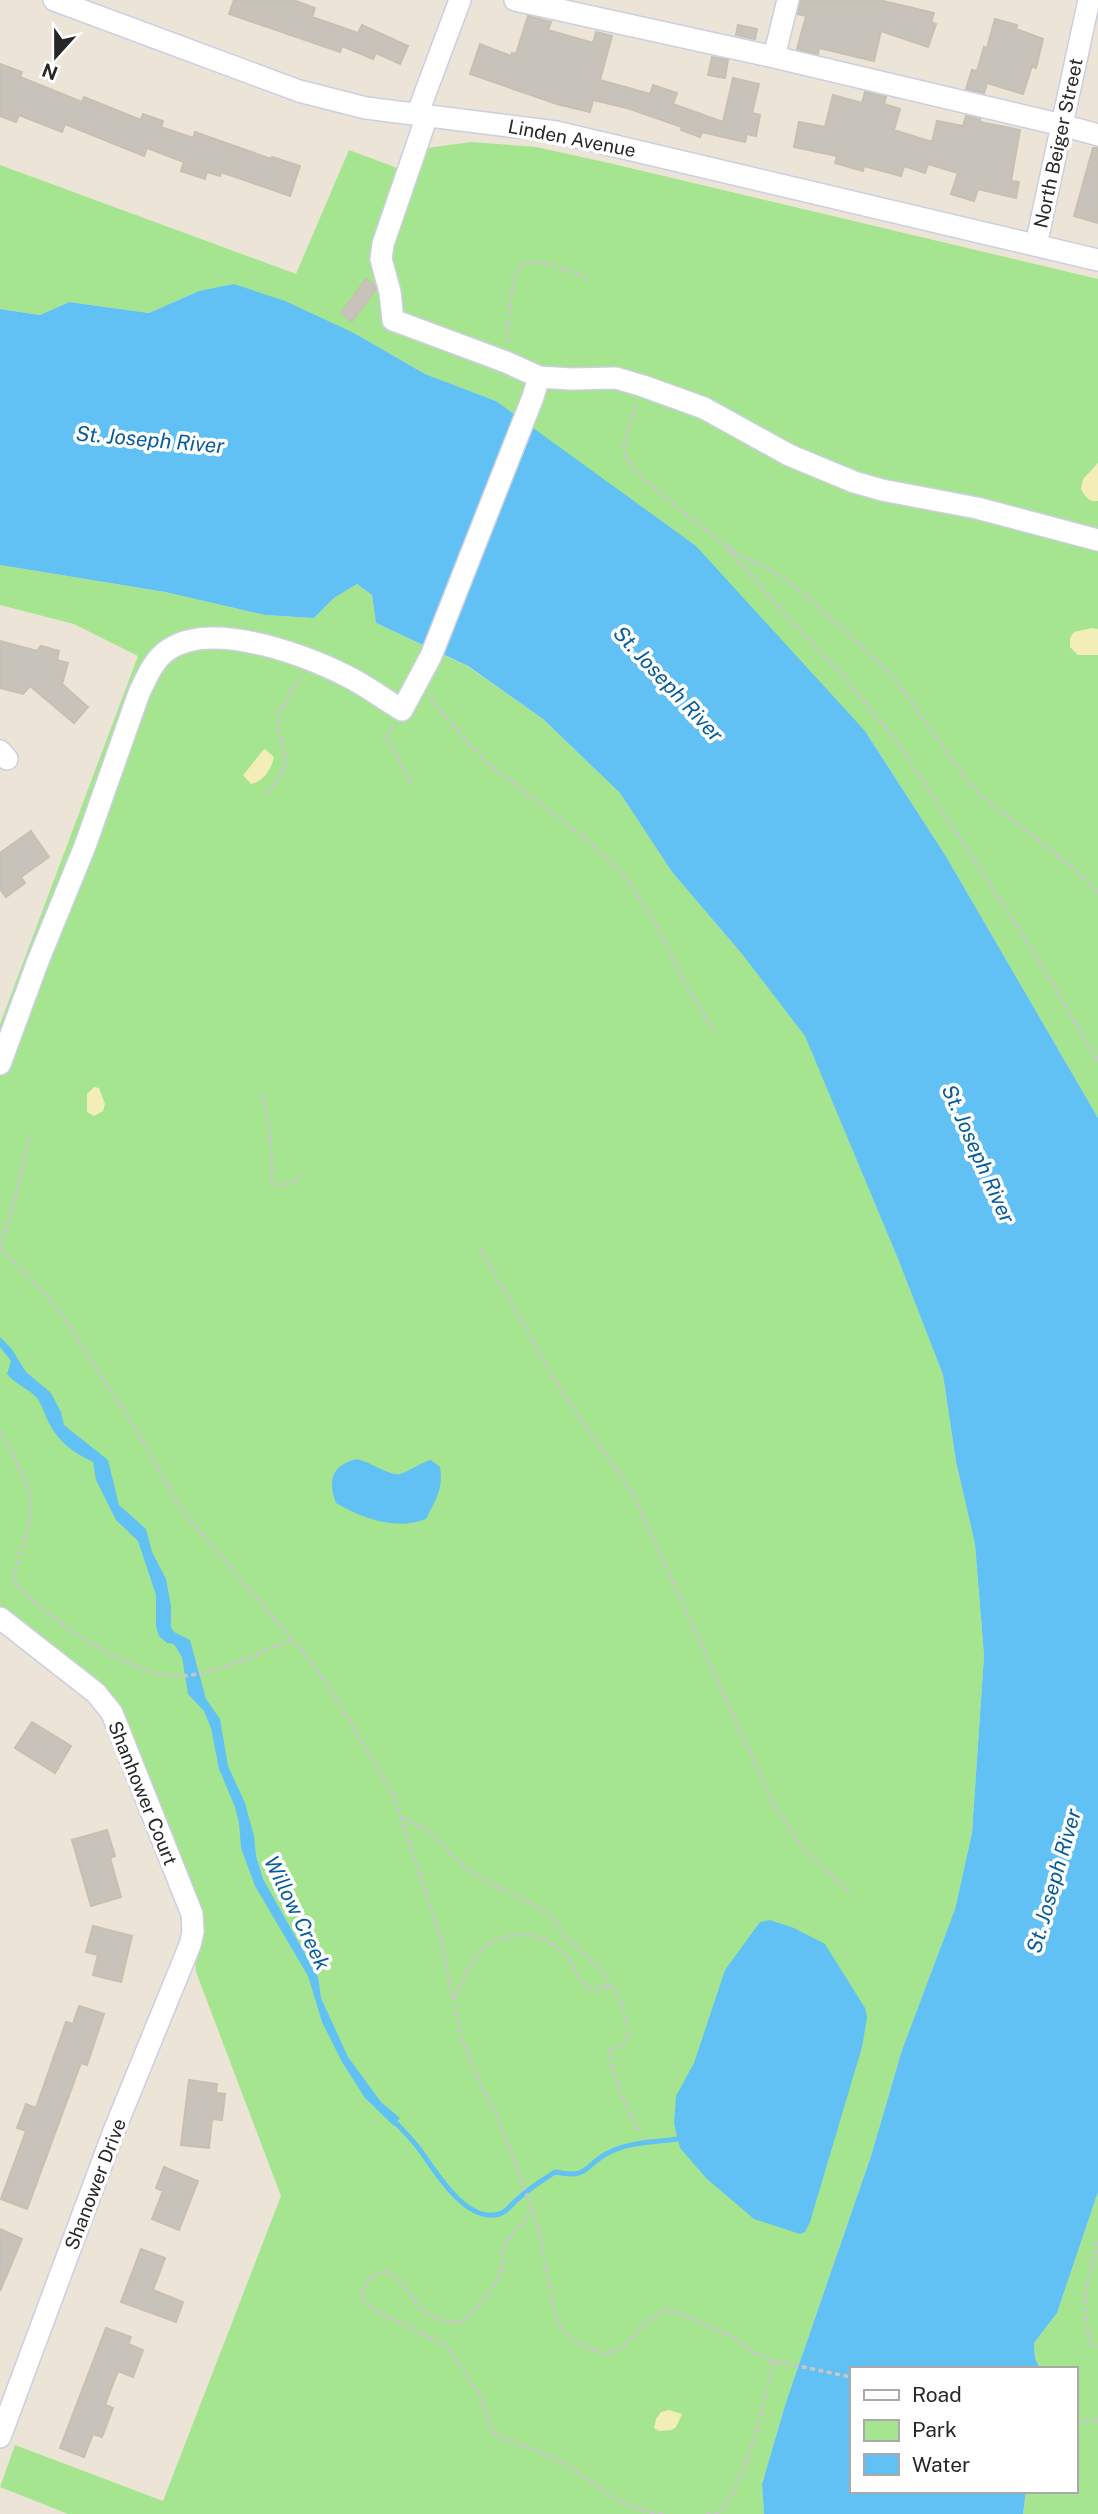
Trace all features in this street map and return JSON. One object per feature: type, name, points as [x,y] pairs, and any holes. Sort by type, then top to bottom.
[{"type":"street","name":"Linden Avenue","points":[[54,0],[299,91],[366,108],[556,132],[1098,260]]},
{"type":"street","points":[[460,0],[383,244],[382,259],[393,320],[506,362],[536,387]]},
{"type":"street","points":[[515,0],[774,57],[1098,135]]},
{"type":"street","points":[[774,57],[788,0]]},
{"type":"street","name":"North Beiger Street","points":[[1036,245],[1089,2]]},
{"type":"street","points":[[536,387],[570,379],[615,378],[704,408],[789,455],[854,482],[977,508],[1098,540]]},
{"type":"street","points":[[0,1065],[38,961],[85,846],[139,693],[150,670],[164,653],[178,644],[198,638],[224,637],[252,642],[308,660],[355,681],[402,710],[427,663],[536,387]]},
{"type":"street","name":"Shanhower Court","points":[[0,1618],[96,1693],[112,1713],[192,1914],[193,1932]]},
{"type":"street","name":"Shanower Drive","points":[[0,2437],[114,2131],[193,1932]]},
{"type":"path","points":[[506,362],[511,296],[521,264],[549,264],[591,280]]},
{"type":"path","points":[[643,386],[624,445],[632,467],[723,544],[842,674],[901,747],[1033,951],[1098,1061]]},
{"type":"path","points":[[723,544],[782,577],[874,657],[917,708],[968,782],[984,798],[1071,866],[1098,892]]},
{"type":"path","points":[[266,794],[280,776],[286,761],[278,727],[279,713],[308,660]]},
{"type":"path","points":[[427,663],[431,698],[485,761],[582,836],[608,859],[631,885],[652,916],[678,970],[714,1032]]},
{"type":"path","points":[[402,710],[387,736],[413,788]]},
{"type":"path","points":[[262,1093],[273,1159],[271,1179],[277,1185],[292,1183],[301,1176]]},
{"type":"path","points":[[29,1138],[0,1249],[22,1269],[60,1312],[138,1432],[178,1505],[293,1639],[328,1685],[394,1796],[440,1935],[461,2037],[479,2082],[499,2120],[533,2210],[555,2316],[566,2335],[578,2345],[606,2354],[621,2348],[651,2318],[664,2311],[678,2313],[734,2337],[754,2353],[774,2361],[850,2377]]},
{"type":"path","points":[[481,1250],[561,1391],[632,1492],[775,1807],[804,1851],[849,1891]]},
{"type":"path","points":[[0,1432],[18,1465],[31,1499],[28,1524],[13,1581],[63,1624],[128,1664],[176,1676],[208,1672],[293,1639]]},
{"type":"path","points":[[401,1816],[429,1832],[462,1865],[497,1889],[551,1916],[566,1938],[580,1947],[610,1984],[626,2018],[629,2036],[621,2046],[610,2051],[612,2067],[638,2130]]},
{"type":"path","points":[[454,1999],[482,1948],[500,1938],[522,1933],[554,1944],[570,1961],[582,1983],[589,1988],[599,1990],[610,1984]]},
{"type":"path","points":[[533,2210],[505,2243],[501,2252],[504,2261],[499,2278],[488,2294],[460,2322],[445,2322],[432,2318],[416,2305],[391,2273],[383,2271],[372,2277],[362,2289],[363,2299],[373,2309],[447,2346],[481,2397],[496,2435],[558,2460],[612,2498],[637,2508],[667,2514]]},
{"type":"path","points":[[1098,2241],[1087,2278],[1084,2301],[1091,2343],[1098,2347]]},
{"type":"path","points":[[706,2514],[719,2514],[742,2476],[774,2361]]},
{"type":"path","points":[[1077,2421],[1093,2421],[1098,2418]]},
{"type":"green space","points":[[472,142],[536,147],[1098,279],[1098,1118],[947,858],[865,731],[496,401],[425,374],[354,333],[199,291],[149,313],[69,302],[40,315],[0,309],[0,165],[296,274],[349,150],[416,175],[427,148]]},
{"type":"green space","points":[[0,565],[165,592],[265,615],[314,618],[334,598],[357,584],[372,595],[376,623],[467,666],[543,719],[620,793],[672,872],[742,954],[805,1035],[898,1259],[943,1375],[956,1462],[975,1544],[984,1656],[972,1833],[955,1909],[902,2050],[871,2156],[786,2402],[762,2484],[764,2514],[68,2514],[0,2487],[15,2445],[163,2501],[281,2196],[196,1972],[192,1914],[118,1725],[0,1608],[0,1024],[138,656],[74,624],[0,605]]},
{"type":"green space","points":[[1098,2192],[1098,2514],[1023,2514],[1026,2493],[1077,2493],[1077,2367],[1039,2367],[1035,2358],[1034,2343],[1057,2313]]},
{"type":"sand","points":[[1098,463],[1098,501],[1092,501],[1081,489],[1083,479]]},
{"type":"sand","points":[[1098,629],[1098,655],[1078,655],[1070,647],[1070,638],[1074,632]]},
{"type":"sand","points":[[265,749],[274,757],[271,766],[263,778],[251,784],[243,775]]},
{"type":"sand","points":[[94,1087],[99,1088],[105,1104],[103,1111],[94,1116],[87,1112],[87,1094]]},
{"type":"sand","points":[[669,2410],[682,2414],[676,2427],[659,2431],[654,2428],[661,2412]]},
{"type":"water","name":"St. Joseph River","points":[[234,284],[285,301],[354,333],[425,374],[496,401],[696,546],[865,731],[947,858],[1098,1118],[1098,2192],[1057,2313],[1034,2343],[1035,2358],[1039,2367],[850,2367],[850,2493],[1026,2493],[1023,2514],[764,2514],[762,2484],[786,2402],[871,2156],[902,2050],[955,1909],[972,1833],[984,1656],[975,1544],[956,1462],[943,1375],[805,1036],[742,954],[672,872],[620,793],[543,719],[468,666],[376,623],[372,595],[357,584],[334,598],[314,618],[265,615],[165,592],[0,565],[0,309],[40,315],[69,302],[149,313],[199,291]]},
{"type":"water","points":[[0,1337],[11,1348],[26,1372],[51,1393],[61,1412],[64,1425],[108,1460],[119,1505],[146,1529],[152,1552],[166,1579],[171,1606],[171,1627],[174,1632],[190,1640],[206,1699],[220,1719],[228,1766],[245,1803],[263,1879],[318,1977],[321,1998],[348,2057],[381,2102],[400,2118],[394,2126],[365,2098],[342,2062],[322,2022],[308,1976],[255,1886],[241,1848],[235,1807],[219,1769],[211,1728],[204,1711],[188,1694],[182,1657],[174,1644],[167,1643],[159,1636],[156,1627],[156,1595],[138,1541],[116,1520],[96,1480],[93,1462],[73,1451],[62,1441],[53,1430],[37,1398],[7,1374],[11,1361],[0,1347]]},
{"type":"water","points":[[357,1459],[396,1474],[431,1460],[440,1467],[440,1488],[426,1519],[403,1524],[391,1523],[357,1514],[336,1503],[332,1487],[334,1475],[342,1465]]},
{"type":"water","points":[[770,1920],[794,1928],[825,1944],[865,2008],[867,2018],[862,2047],[810,2222],[805,2232],[800,2234],[754,2219],[706,2178],[680,2148],[674,2124],[676,2096],[694,2063],[725,1970],[760,1922]]},
{"type":"building","points":[[234,0],[293,0],[315,8],[312,17],[358,33],[362,25],[408,46],[400,64],[376,53],[373,59],[342,46],[340,52],[229,14]]},
{"type":"building","points":[[801,0],[879,0],[934,13],[931,22],[936,24],[928,47],[881,31],[874,61],[819,48],[818,54],[797,49],[806,16],[798,14]]},
{"type":"building","points":[[528,16],[551,22],[548,30],[593,43],[596,32],[612,36],[600,80],[650,94],[653,85],[677,93],[673,104],[723,122],[733,78],[759,84],[752,113],[760,115],[756,136],[747,134],[745,142],[702,132],[700,137],[681,130],[682,127],[627,108],[593,100],[590,112],[557,104],[470,74],[480,44],[511,56],[512,53],[516,54]]},
{"type":"building","points":[[995,19],[1017,25],[1016,29],[1043,39],[1036,68],[1032,66],[1023,94],[987,83],[984,93],[966,89],[972,70],[977,71],[984,47],[987,48]]},
{"type":"building","points":[[738,25],[757,29],[755,39],[736,35]]},
{"type":"building","points":[[712,57],[728,60],[725,78],[708,75]]},
{"type":"building","points":[[0,64],[22,72],[20,77],[82,102],[84,97],[141,120],[143,114],[163,121],[161,127],[193,138],[195,132],[271,159],[272,157],[300,166],[290,196],[221,172],[220,176],[207,172],[205,179],[181,171],[184,162],[147,148],[144,156],[65,124],[62,132],[19,115],[16,122],[0,116]]},
{"type":"building","points":[[865,92],[886,97],[884,104],[900,109],[894,130],[932,142],[937,121],[963,126],[966,116],[980,119],[980,122],[1020,130],[1011,181],[1019,182],[1016,198],[978,189],[974,201],[951,194],[958,173],[928,164],[925,173],[904,166],[901,176],[864,166],[863,171],[835,163],[837,156],[794,147],[799,122],[825,127],[833,95],[862,103]]},
{"type":"building","points":[[1093,148],[1098,148],[1098,223],[1074,216]]},
{"type":"building","points":[[366,279],[376,289],[352,321],[341,313]]},
{"type":"building","points":[[0,641],[37,651],[41,646],[59,651],[57,660],[68,663],[62,684],[88,707],[74,723],[30,686],[23,694],[0,688]]},
{"type":"building","points":[[31,831],[49,857],[21,877],[25,883],[6,897],[0,889],[0,853]]},
{"type":"building","points":[[32,1722],[71,1746],[55,1773],[15,1748]]},
{"type":"building","points":[[107,1830],[115,1856],[110,1858],[121,1897],[91,1906],[72,1840]]},
{"type":"building","points":[[93,1926],[132,1936],[121,1982],[93,1975],[98,1955],[86,1952]]},
{"type":"building","points":[[79,2006],[104,2014],[87,2065],[81,2063],[27,2209],[1,2199],[26,2131],[17,2128],[26,2104],[36,2108],[66,2022],[73,2024]]},
{"type":"building","points":[[189,2080],[217,2084],[216,2093],[225,2094],[222,2120],[212,2119],[209,2148],[181,2145]]},
{"type":"building","points":[[164,2167],[198,2181],[179,2230],[152,2219],[163,2191],[156,2188]]},
{"type":"building","points":[[0,2229],[22,2239],[0,2291]]},
{"type":"building","points":[[141,2249],[165,2258],[153,2290],[183,2302],[176,2322],[121,2302]]},
{"type":"building","points":[[106,2328],[131,2337],[128,2344],[143,2350],[133,2377],[118,2371],[105,2405],[113,2408],[102,2437],[93,2434],[84,2457],[60,2448]]},
{"type":"waterway","name":"Willow Creek","points":[[391,2118],[414,2142],[453,2194],[475,2211],[487,2215],[503,2213],[528,2190],[555,2172],[575,2174],[616,2149],[678,2139]]}]
